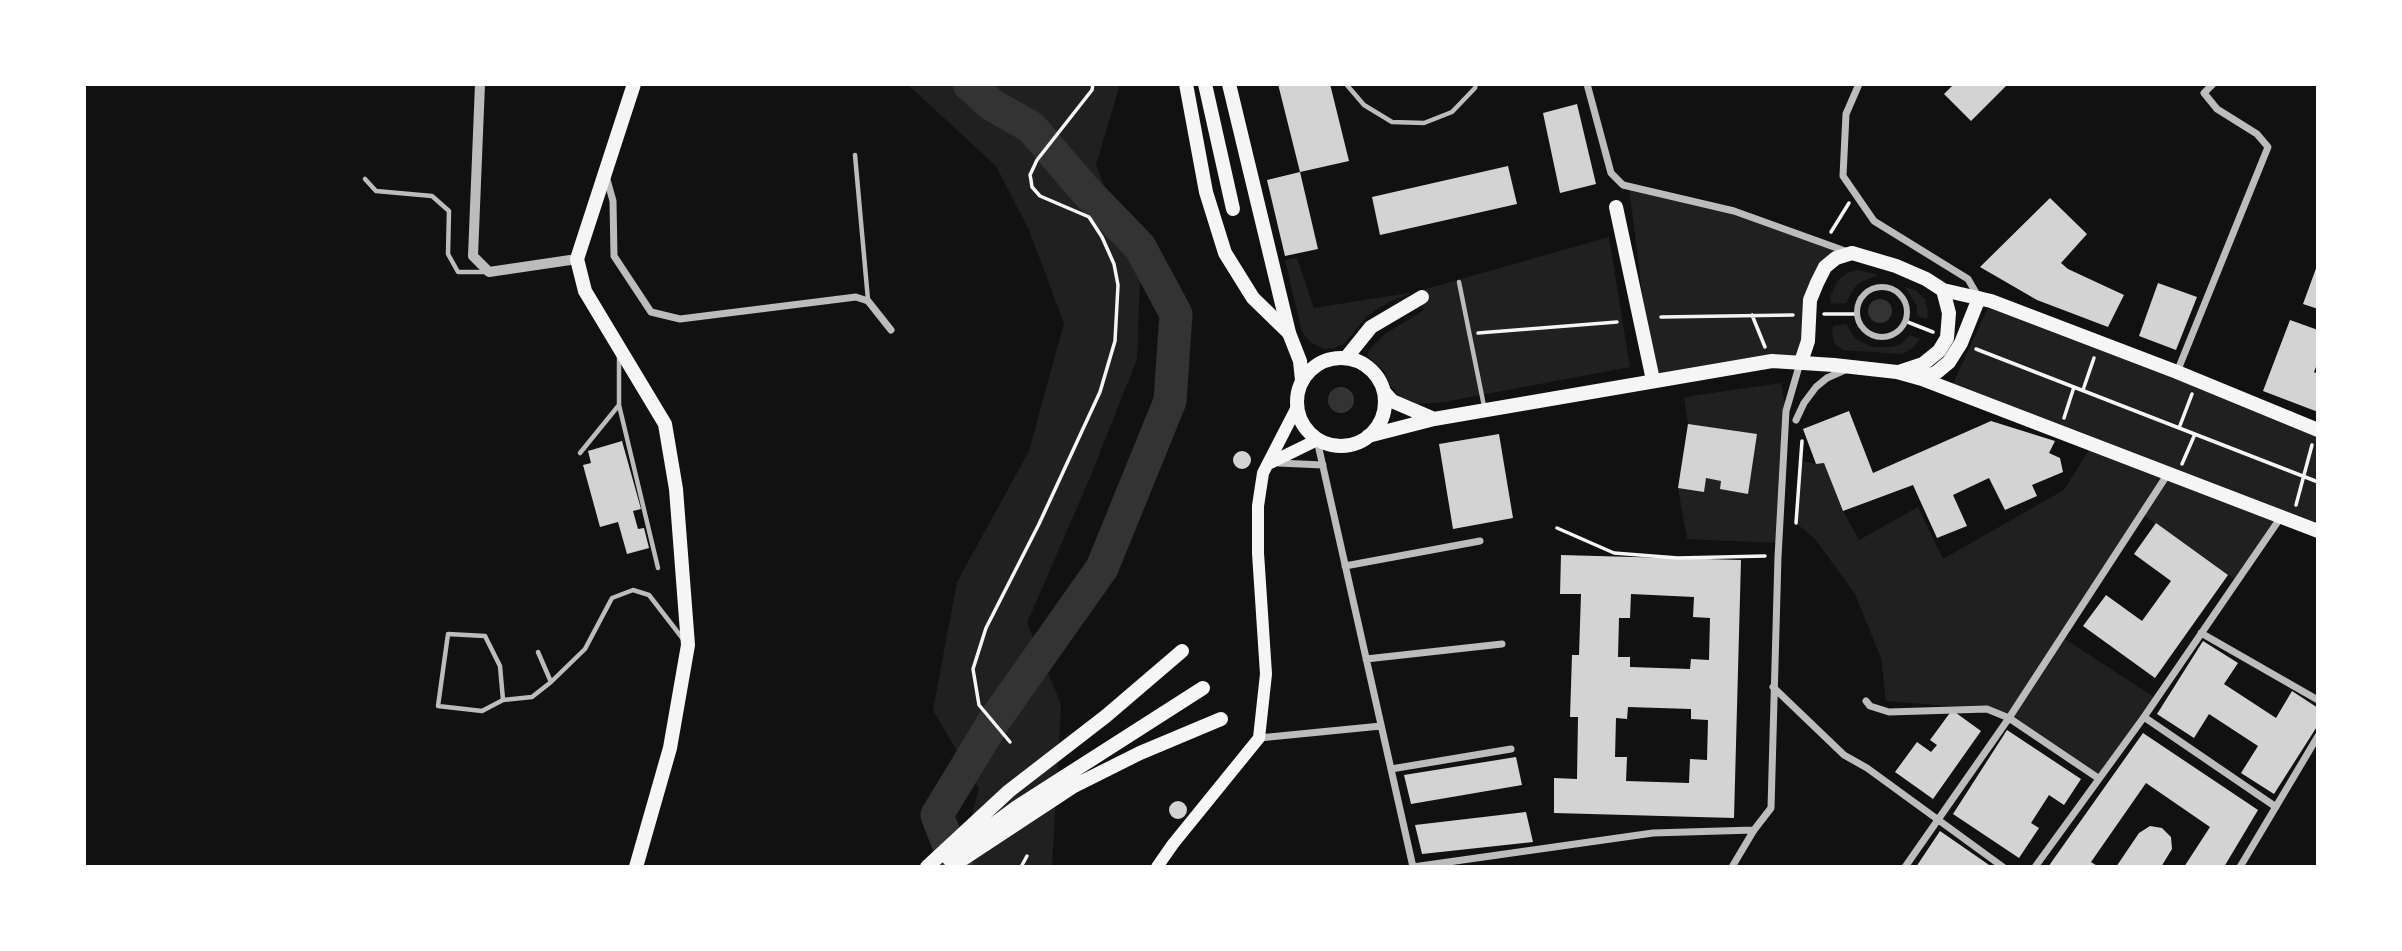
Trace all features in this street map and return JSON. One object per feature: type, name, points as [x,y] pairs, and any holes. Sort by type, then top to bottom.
[{"type":"main road","points":[[634,84],[577,259],[585,291],[665,424],[676,489],[688,645],[670,748],[636,867]]},
{"type":"main road","points":[[1186,84],[1206,192],[1225,253],[1253,298],[1303,353],[1324,361]]},
{"type":"main road","points":[[1205,84],[1233,209]]},
{"type":"main road","points":[[1229,84],[1290,338],[1300,361],[1303,380]]},
{"type":"main road","points":[[1616,207],[1653,380]]},
{"type":"main road","points":[[1801,362],[1816,314],[1810,300],[1825,267],[1836,258],[1852,253],[1896,266],[1943,290],[1979,298],[2099,342],[2317,430]]},
{"type":"main road","points":[[1897,372],[1923,364],[1939,351],[1947,338],[1949,313],[1943,290]]},
{"type":"main road","points":[[1346,358],[1371,327],[1422,297]]},
{"type":"main road","points":[[1922,379],[1949,362],[1961,343],[1979,298]]},
{"type":"main road","points":[[1809,330],[1819,363]]},
{"type":"main road","points":[[1368,436],[1381,421],[1385,401],[1379,379],[1370,369],[1346,358],[1324,361],[1312,369],[1297,393],[1297,407],[1303,426],[1317,440],[1349,446],[1368,436],[1434,419],[1653,380],[1772,361],[1819,363],[1897,372],[1922,379],[2318,531]]},
{"type":"main road","points":[[1384,392],[1392,401],[1434,419]]},
{"type":"main road","points":[[1157,867],[1259,738],[1266,674],[1258,506],[1263,473],[1297,407]]},
{"type":"main road","points":[[1269,464],[1317,440]]},
{"type":"main road","points":[[927,867],[1009,791],[1106,716],[1182,651]]},
{"type":"main road","points":[[938,867],[1203,688]]},
{"type":"main road","points":[[951,867],[1021,813],[1140,753],[1221,719]]},
{"type":"street","points":[[480,84],[472,256],[489,272],[577,259]]},
{"type":"street","points":[[1587,84],[1611,173],[1622,185],[1734,211],[1852,253]]},
{"type":"street","points":[[1859,84],[1846,114],[1843,176],[1874,221],[1968,279],[1979,298]]},
{"type":"street","points":[[2177,372],[2268,147],[2257,134],[2217,109],[2204,93],[2213,84]]},
{"type":"street","points":[[605,172],[613,201],[614,256],[651,312],[680,320],[856,297],[868,301],[891,330]]},
{"type":"street","points":[[1881,288],[1897,292],[1905,305],[1905,321],[1894,334],[1878,337],[1863,329],[1857,314],[1861,299],[1867,293],[1881,288]]},
{"type":"street","points":[[1732,867],[1771,808],[1777,557],[1786,411],[1801,362]]},
{"type":"street","points":[[1796,421],[1804,403],[1816,387],[1827,378],[1852,367]]},
{"type":"street","points":[[1317,440],[1413,867],[1653,833],[1754,830]]},
{"type":"street","points":[[1269,464],[1284,462],[1323,465]]},
{"type":"street","points":[[1905,867],[2173,474]]},
{"type":"street","points":[[2035,867],[2144,717],[2201,633],[2286,519]]},
{"type":"street","points":[[1345,566],[1480,541]]},
{"type":"street","points":[[2201,633],[2318,701]]},
{"type":"street","points":[[1366,659],[1502,644]]},
{"type":"street","points":[[1773,687],[1844,755],[1867,768],[2003,867]]},
{"type":"street","points":[[1866,701],[1870,706],[1889,712],[1987,709],[2009,718],[2098,778]]},
{"type":"street","points":[[2144,717],[2276,807]]},
{"type":"street","points":[[1259,738],[1381,726]]},
{"type":"street","points":[[2240,867],[2318,736]]},
{"type":"street","points":[[1391,769],[1511,749]]},
{"type":"lane","points":[[1346,84],[1364,105],[1392,122],[1424,122],[1452,112],[1476,84]]},
{"type":"lane","points":[[855,155],[868,301]]},
{"type":"lane","points":[[365,178],[376,191],[432,196],[449,211],[448,254],[458,272],[489,272]]},
{"type":"lane","points":[[1459,282],[1485,411]]},
{"type":"lane","points":[[620,349],[619,405],[658,568]]},
{"type":"lane","points":[[580,453],[619,405]]},
{"type":"lane","points":[[503,700],[500,666],[485,636],[447,634],[438,706],[482,711],[503,700],[532,697],[551,682],[585,649],[612,598],[633,590],[649,595],[688,645]]},
{"type":"lane","points":[[538,652],[551,682]]},
{"type":"path","points":[[1010,742],[979,705],[974,669],[986,628],[1039,524],[1100,392],[1115,341],[1118,285],[1114,264],[1102,237],[1089,217],[1040,196],[1032,187],[1030,175],[1033,167],[1092,90],[1093,84]]},
{"type":"path","points":[[1824,243],[1855,194]]},
{"type":"path","points":[[1661,317],[1857,314]]},
{"type":"path","points":[[1752,315],[1772,361]]},
{"type":"path","points":[[1905,321],[1935,333]]},
{"type":"path","points":[[1469,333],[1618,322]]},
{"type":"path","points":[[2082,390],[2099,342]]},
{"type":"path","points":[[1961,343],[2318,481]]},
{"type":"path","points":[[2179,428],[2198,380]]},
{"type":"path","points":[[2060,431],[2074,387]]},
{"type":"path","points":[[2286,519],[2304,476],[2317,430]]},
{"type":"path","points":[[2173,474],[2195,434]]},
{"type":"path","points":[[1796,523],[1802,441]]},
{"type":"path","points":[[1557,528],[1614,552],[1678,558],[1747,555],[1777,557]]},
{"type":"path","points":[[1021,867],[1027,856]]},
{"type":"shaded area","points":[[907,84],[1120,84],[1096,165],[1140,279],[1137,359],[1089,480],[1027,623],[1061,704],[1052,867],[957,867],[979,789],[933,710],[957,582],[1029,451],[1064,323],[1029,230],[996,166]]},
{"type":"shaded area","points":[[1629,187],[1734,211],[1852,253],[1825,267],[1801,362],[1653,380]]},
{"type":"shaded area","points":[[1609,237],[1630,367],[1444,402],[1418,404],[1401,397],[1390,385],[1384,371],[1367,356],[1368,351],[1385,334],[1424,310],[1415,292]]},
{"type":"shaded area","points":[[1297,258],[1314,308],[1415,292],[1391,301],[1368,315],[1344,344],[1324,349],[1311,343],[1302,332],[1285,260]]},
{"type":"shaded area","points":[[1858,270],[1878,275],[1854,288],[1846,303],[1831,304],[1830,297],[1838,280],[1847,273]]},
{"type":"shaded area","points":[[1905,287],[1915,290],[1925,299],[1927,319],[1917,316],[1917,306]]},
{"type":"shaded area","points":[[1880,299],[1889,302],[1892,311],[1889,320],[1880,323],[1871,320],[1868,311],[1871,302]]},
{"type":"shaded area","points":[[1991,301],[2318,430],[2318,531],[2281,517],[2237,581],[2142,514],[2062,637],[2157,699],[2098,778],[2009,718],[1987,709],[1886,701],[1881,658],[1855,594],[1815,539],[1796,523],[1802,461],[1824,463],[1843,511],[1859,540],[1918,507],[1943,559],[2064,490],[2092,445],[1950,390]]},
{"type":"shaded area","points":[[1846,324],[1856,339],[1872,347],[1892,347],[1901,344],[1910,335],[1920,339],[1913,348],[1902,354],[1843,350],[1835,344],[1833,326]]},
{"type":"shaded area","points":[[1781,383],[1786,411],[1778,543],[1687,539],[1678,488],[1688,424],[1684,397]]},
{"type":"shaded area","points":[[1341,387],[1350,391],[1354,400],[1350,409],[1341,413],[1332,409],[1328,400],[1332,391]]},
{"type":"building","points":[[1278,84],[1330,84],[1349,161],[1300,172]]},
{"type":"building","points":[[1954,84],[2008,84],[1971,121],[1944,94]]},
{"type":"building","points":[[1577,104],[1596,184],[1560,193],[1543,113]]},
{"type":"building","points":[[1508,166],[1517,204],[1380,235],[1372,197]]},
{"type":"building","points":[[1300,172],[1318,249],[1285,256],[1267,180]]},
{"type":"building","points":[[2050,198],[2087,234],[2061,263],[2068,269],[2124,295],[2108,327],[2037,300],[1980,267]]},
{"type":"building","points":[[2318,263],[2318,309],[2303,304]]},
{"type":"building","points":[[2158,283],[2197,297],[2176,350],[2139,336]]},
{"type":"building","points":[[2290,320],[2318,330],[2318,362],[2314,372],[2318,374],[2318,412],[2263,391]]},
{"type":"building","points":[[1849,411],[1873,473],[1991,421],[2055,441],[2049,453],[2060,458],[2063,472],[2032,485],[2037,496],[2005,510],[1989,478],[1953,495],[1967,526],[1937,538],[1913,485],[1843,511],[1824,463],[1816,464],[1803,429]]},
{"type":"building","points":[[1688,424],[1757,434],[1748,494],[1720,489],[1721,481],[1706,478],[1704,492],[1678,488]]},
{"type":"building","points":[[1499,434],[1513,518],[1453,529],[1439,444]]},
{"type":"building","points":[[622,441],[641,509],[633,511],[638,529],[644,528],[649,548],[627,554],[618,522],[600,527],[583,465],[591,463],[588,451]]},
{"type":"building","points":[[1238,451],[1246,451],[1251,460],[1249,467],[1238,469],[1233,464],[1233,456]]},
{"type":"building","points":[[2156,523],[2228,575],[2155,678],[2083,626],[2106,595],[2142,621],[2171,581],[2134,554]]},
{"type":"building","points":[[1561,555],[1741,560],[1734,818],[1554,813],[1554,778],[1577,779],[1578,717],[1570,717],[1572,655],[1579,655],[1581,594],[1560,594]],"holes":[[[1631,594],[1694,597],[1693,617],[1710,618],[1709,660],[1691,659],[1690,669],[1630,667],[1630,657],[1618,657],[1619,618],[1630,618]],[[1628,707],[1691,709],[1691,719],[1708,720],[1707,760],[1690,759],[1689,783],[1626,781],[1627,757],[1615,757],[1616,718],[1627,719]]]},
{"type":"building","points":[[2203,641],[2238,663],[2224,684],[2276,718],[2292,691],[2318,708],[2318,725],[2274,794],[2241,773],[2258,746],[2209,714],[2194,738],[2157,714]]},
{"type":"building","points":[[1952,710],[1981,731],[1933,799],[1895,772],[1917,742],[1931,752],[1937,745],[1930,740]]},
{"type":"building","points":[[2007,730],[2081,779],[2064,805],[2049,795],[2031,823],[2039,828],[2019,858],[1953,814]]},
{"type":"building","points":[[2143,733],[2258,810],[2224,867],[2184,867],[2210,827],[2146,783],[2091,862],[2099,867],[2048,867]]},
{"type":"building","points":[[1516,757],[1522,785],[1411,804],[1404,775]]},
{"type":"building","points":[[1178,801],[1184,804],[1187,810],[1184,816],[1178,819],[1172,816],[1169,810],[1172,804]]},
{"type":"building","points":[[1526,812],[1533,842],[1422,854],[1415,825]]},
{"type":"building","points":[[2150,826],[2162,828],[2171,837],[2172,849],[2161,867],[2116,867],[2139,833]]},
{"type":"building","points":[[1940,831],[1992,867],[1916,867]]},
{"type":"waterway","points":[[957,867],[937,815],[994,721],[1102,568],[1170,401],[1176,314],[1140,247],[1084,189],[1031,127],[992,105],[969,84]]}]
